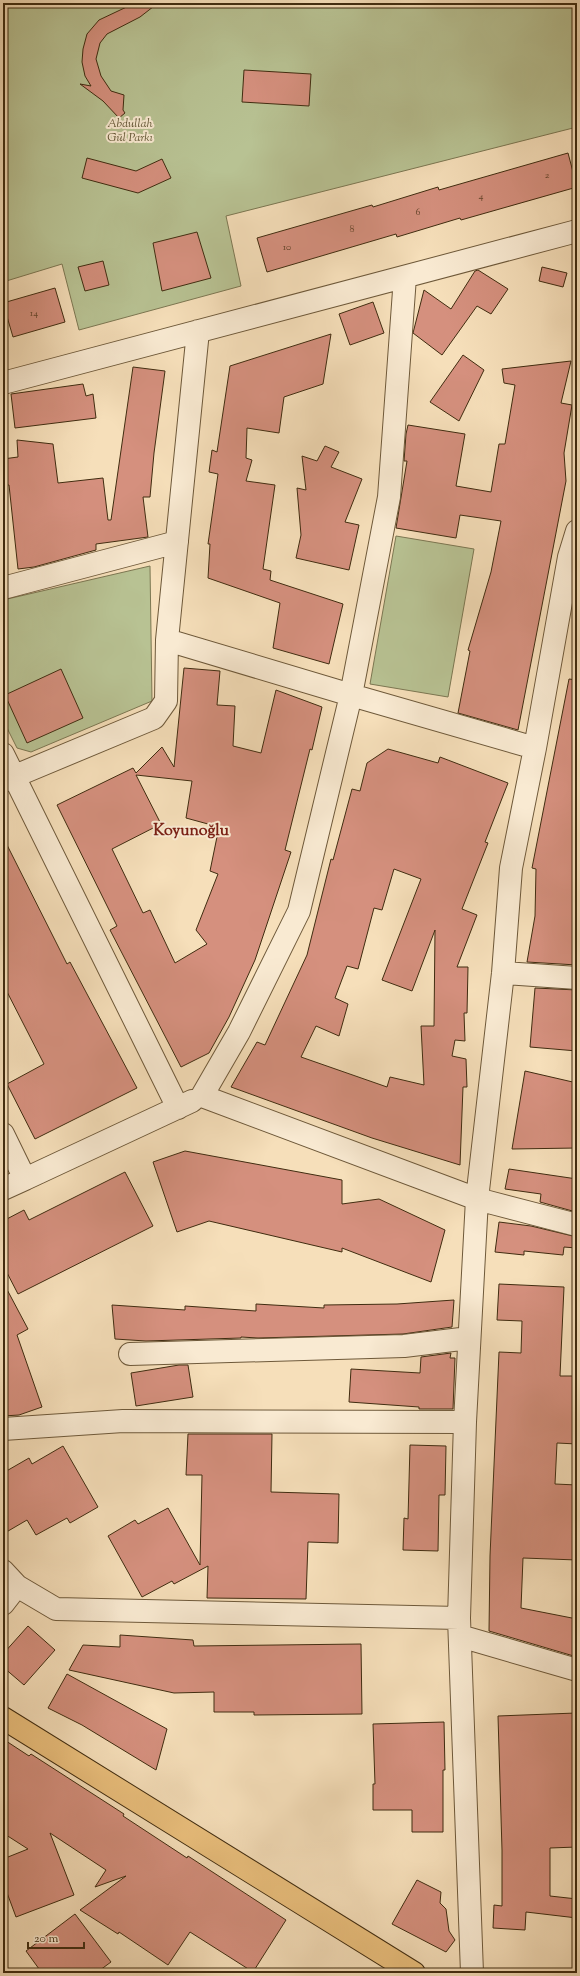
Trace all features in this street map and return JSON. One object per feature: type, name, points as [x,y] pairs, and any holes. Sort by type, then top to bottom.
[{"type":"main road","points":[[3,1718],[414,1973]]},
{"type":"street","points":[[3,383],[577,231]]},
{"type":"street","points":[[3,1189],[202,1096],[239,1032],[299,911],[351,695],[389,497],[405,277]]},
{"type":"street","points":[[9,779],[154,718],[166,701],[167,640],[198,332]]},
{"type":"street","points":[[472,1973],[459,1627],[465,1422],[477,1199],[504,973],[511,868],[535,748],[569,557],[577,531]]},
{"type":"street","points":[[3,588],[177,542]]},
{"type":"street","points":[[167,640],[535,748]]},
{"type":"street","points":[[3,754],[9,779],[178,1108]]},
{"type":"street","points":[[504,973],[577,978]]},
{"type":"street","points":[[202,1096],[477,1199],[577,1225]]},
{"type":"street","points":[[3,1134],[25,1180]]},
{"type":"street","points":[[130,1354],[404,1346],[469,1338]]},
{"type":"street","points":[[3,1429],[123,1422],[465,1422]]},
{"type":"street","points":[[3,1604],[10,1579],[56,1609],[459,1627],[577,1670]]},
{"type":"green space","name":"Abdullah Gül Parkı","points":[[3,3],[577,3],[577,127],[226,216],[241,286],[79,330],[62,264],[3,282]]},
{"type":"green space","points":[[396,536],[474,549],[448,697],[370,684]]},
{"type":"green space","points":[[150,566],[152,701],[31,752],[17,748],[3,720],[3,600]]},
{"type":"building","points":[[135,3],[158,3],[140,17],[107,34],[100,43],[96,59],[101,76],[111,91],[124,95],[123,110],[125,113],[119,118],[103,101],[80,84],[91,86],[85,76],[82,62],[83,49],[87,34],[99,20]]},
{"type":"building","points":[[244,70],[311,74],[309,106],[242,102]]},
{"type":"building","points":[[568,153],[577,187],[461,220],[460,218],[397,237],[396,234],[267,272],[257,238],[372,205],[373,207],[438,187],[439,190]]},
{"type":"building","points":[[87,158],[136,171],[162,159],[171,178],[138,193],[82,178]]},
{"type":"building","points":[[197,232],[211,278],[162,291],[153,243]]},
{"type":"building","points":[[103,261],[109,285],[85,291],[78,267]]},
{"type":"building","points":[[542,267],[567,273],[563,287],[539,281]]},
{"type":"building","points":[[478,270],[508,289],[491,314],[477,306],[442,355],[413,333],[424,290],[451,309],[475,271]]},
{"type":"building","points":[[55,288],[65,322],[13,337],[3,303]]},
{"type":"building","points":[[373,302],[384,333],[350,345],[339,314]]},
{"type":"building","points":[[331,334],[323,384],[284,397],[279,433],[247,428],[246,458],[252,460],[246,481],[275,485],[263,569],[271,571],[270,580],[343,604],[329,664],[273,648],[280,603],[208,578],[210,544],[208,544],[218,474],[209,472],[212,450],[217,452],[230,366]]},
{"type":"building","points":[[463,355],[484,370],[459,421],[430,402]]},
{"type":"building","points":[[571,361],[561,403],[572,405],[564,453],[566,481],[518,730],[458,713],[470,651],[468,650],[491,572],[501,521],[460,515],[456,538],[396,528],[407,461],[404,461],[406,434],[408,425],[465,434],[456,486],[491,492],[499,444],[505,444],[515,385],[504,383],[502,369]]},
{"type":"building","points":[[133,367],[165,371],[154,453],[150,497],[143,497],[148,537],[96,544],[96,550],[34,567],[18,569],[9,485],[4,485],[3,459],[18,457],[17,440],[53,444],[58,483],[103,478],[108,520],[111,520]]},
{"type":"building","points":[[83,384],[86,396],[93,394],[96,418],[15,428],[11,394]]},
{"type":"building","points":[[325,446],[339,452],[331,467],[362,479],[345,522],[359,525],[349,570],[296,558],[301,535],[297,488],[306,490],[302,456],[317,461]]},
{"type":"building","points":[[184,668],[220,671],[217,705],[235,706],[233,746],[261,753],[276,690],[322,707],[285,850],[291,852],[255,960],[229,1017],[209,1053],[181,1067],[110,930],[117,926],[57,805],[133,768],[136,773],[162,747],[174,767]],"holes":[[[136,775],[192,781],[186,818],[219,827],[210,871],[218,874],[196,930],[207,944],[175,963],[150,910],[143,913],[112,849],[161,824]]]},
{"type":"building","points":[[61,669],[83,718],[27,743],[5,695]]},
{"type":"building","points":[[569,679],[577,680],[577,965],[527,962],[535,916],[536,869],[532,868]]},
{"type":"building","points":[[388,749],[438,763],[440,757],[508,783],[485,842],[488,843],[462,909],[477,915],[457,967],[468,967],[467,1013],[464,1013],[465,1041],[455,1040],[452,1056],[466,1059],[467,1087],[463,1087],[460,1165],[372,1138],[231,1087],[257,1042],[265,1045],[307,955],[331,859],[333,860],[352,789],[360,791],[367,763]],"holes":[[[394,869],[421,879],[382,980],[412,991],[435,930],[434,1026],[421,1026],[424,1085],[390,1077],[387,1087],[301,1057],[316,1026],[339,1036],[348,1004],[335,998],[347,966],[358,969],[374,908],[382,910]]]},
{"type":"building","points":[[3,837],[67,964],[70,962],[137,1088],[35,1139],[7,1084],[44,1064],[3,984]]},
{"type":"building","points":[[535,988],[577,990],[577,1051],[530,1047]]},
{"type":"building","points":[[525,1071],[577,1083],[577,1148],[512,1149]]},
{"type":"building","points":[[185,1151],[342,1180],[342,1204],[379,1199],[445,1230],[431,1282],[342,1248],[342,1252],[209,1221],[177,1232],[153,1162]]},
{"type":"building","points":[[509,1169],[577,1179],[576,1212],[540,1202],[541,1194],[505,1189]]},
{"type":"building","points":[[125,1172],[153,1226],[18,1294],[3,1265],[3,1221],[24,1210],[29,1220]]},
{"type":"building","points":[[499,1222],[531,1226],[577,1237],[576,1248],[564,1247],[563,1255],[524,1251],[524,1255],[495,1252]]},
{"type":"building","points":[[3,1282],[28,1329],[17,1335],[42,1407],[19,1415],[3,1416]]},
{"type":"building","points":[[499,1284],[564,1287],[560,1376],[577,1376],[577,1444],[557,1443],[555,1484],[577,1485],[577,1560],[523,1558],[521,1608],[577,1619],[577,1657],[489,1631],[490,1556],[499,1352],[521,1353],[522,1321],[497,1320]]},
{"type":"building","points":[[454,1300],[452,1327],[403,1334],[258,1338],[241,1337],[146,1341],[115,1339],[112,1305],[185,1310],[185,1306],[256,1311],[256,1304],[324,1308],[324,1305],[397,1304]]},
{"type":"building","points":[[451,1353],[450,1358],[455,1358],[453,1409],[419,1409],[419,1407],[349,1402],[351,1369],[420,1373],[421,1357]]},
{"type":"building","points":[[179,1365],[188,1365],[193,1397],[136,1406],[131,1373]]},
{"type":"building","points":[[188,1434],[272,1434],[271,1492],[339,1494],[338,1543],[308,1542],[306,1599],[207,1598],[208,1566],[174,1584],[172,1581],[142,1597],[108,1536],[135,1520],[138,1524],[168,1508],[200,1565],[202,1475],[186,1475]]},
{"type":"building","points":[[410,1445],[446,1446],[445,1495],[439,1495],[438,1551],[403,1550],[404,1518],[408,1519]]},
{"type":"building","points":[[63,1446],[98,1507],[70,1523],[67,1518],[36,1535],[27,1520],[3,1534],[3,1473],[29,1458],[32,1464]]},
{"type":"building","points":[[28,1626],[55,1650],[24,1685],[3,1667],[3,1654]]},
{"type":"building","points":[[120,1635],[193,1640],[194,1646],[361,1644],[362,1714],[254,1715],[254,1712],[214,1712],[214,1692],[174,1693],[69,1670],[83,1645],[120,1647]]},
{"type":"building","points":[[67,1674],[167,1729],[156,1770],[82,1725],[48,1708]]},
{"type":"building","points":[[576,1713],[577,1847],[550,1848],[550,1896],[577,1899],[577,1918],[526,1912],[525,1930],[493,1928],[494,1905],[502,1906],[498,1716]]},
{"type":"building","points":[[444,1722],[445,1770],[443,1770],[443,1832],[412,1832],[412,1810],[373,1810],[373,1784],[375,1784],[373,1724]]},
{"type":"building","points":[[3,1739],[29,1756],[31,1754],[124,1814],[123,1816],[187,1858],[188,1856],[286,1920],[253,1972],[190,1932],[168,1965],[119,1932],[118,1934],[80,1910],[126,1876],[95,1887],[106,1870],[50,1833],[74,1895],[16,1917],[3,1882],[3,1859],[28,1849],[3,1833]]},
{"type":"building","points":[[417,1880],[441,1892],[440,1903],[446,1909],[449,1931],[455,1940],[446,1952],[392,1924]]},
{"type":"building","points":[[75,1914],[111,1962],[96,1973],[42,1973],[26,1951]]},
{"type":"district","name":"Koyunoğlu","points":[[191,831]]}]
